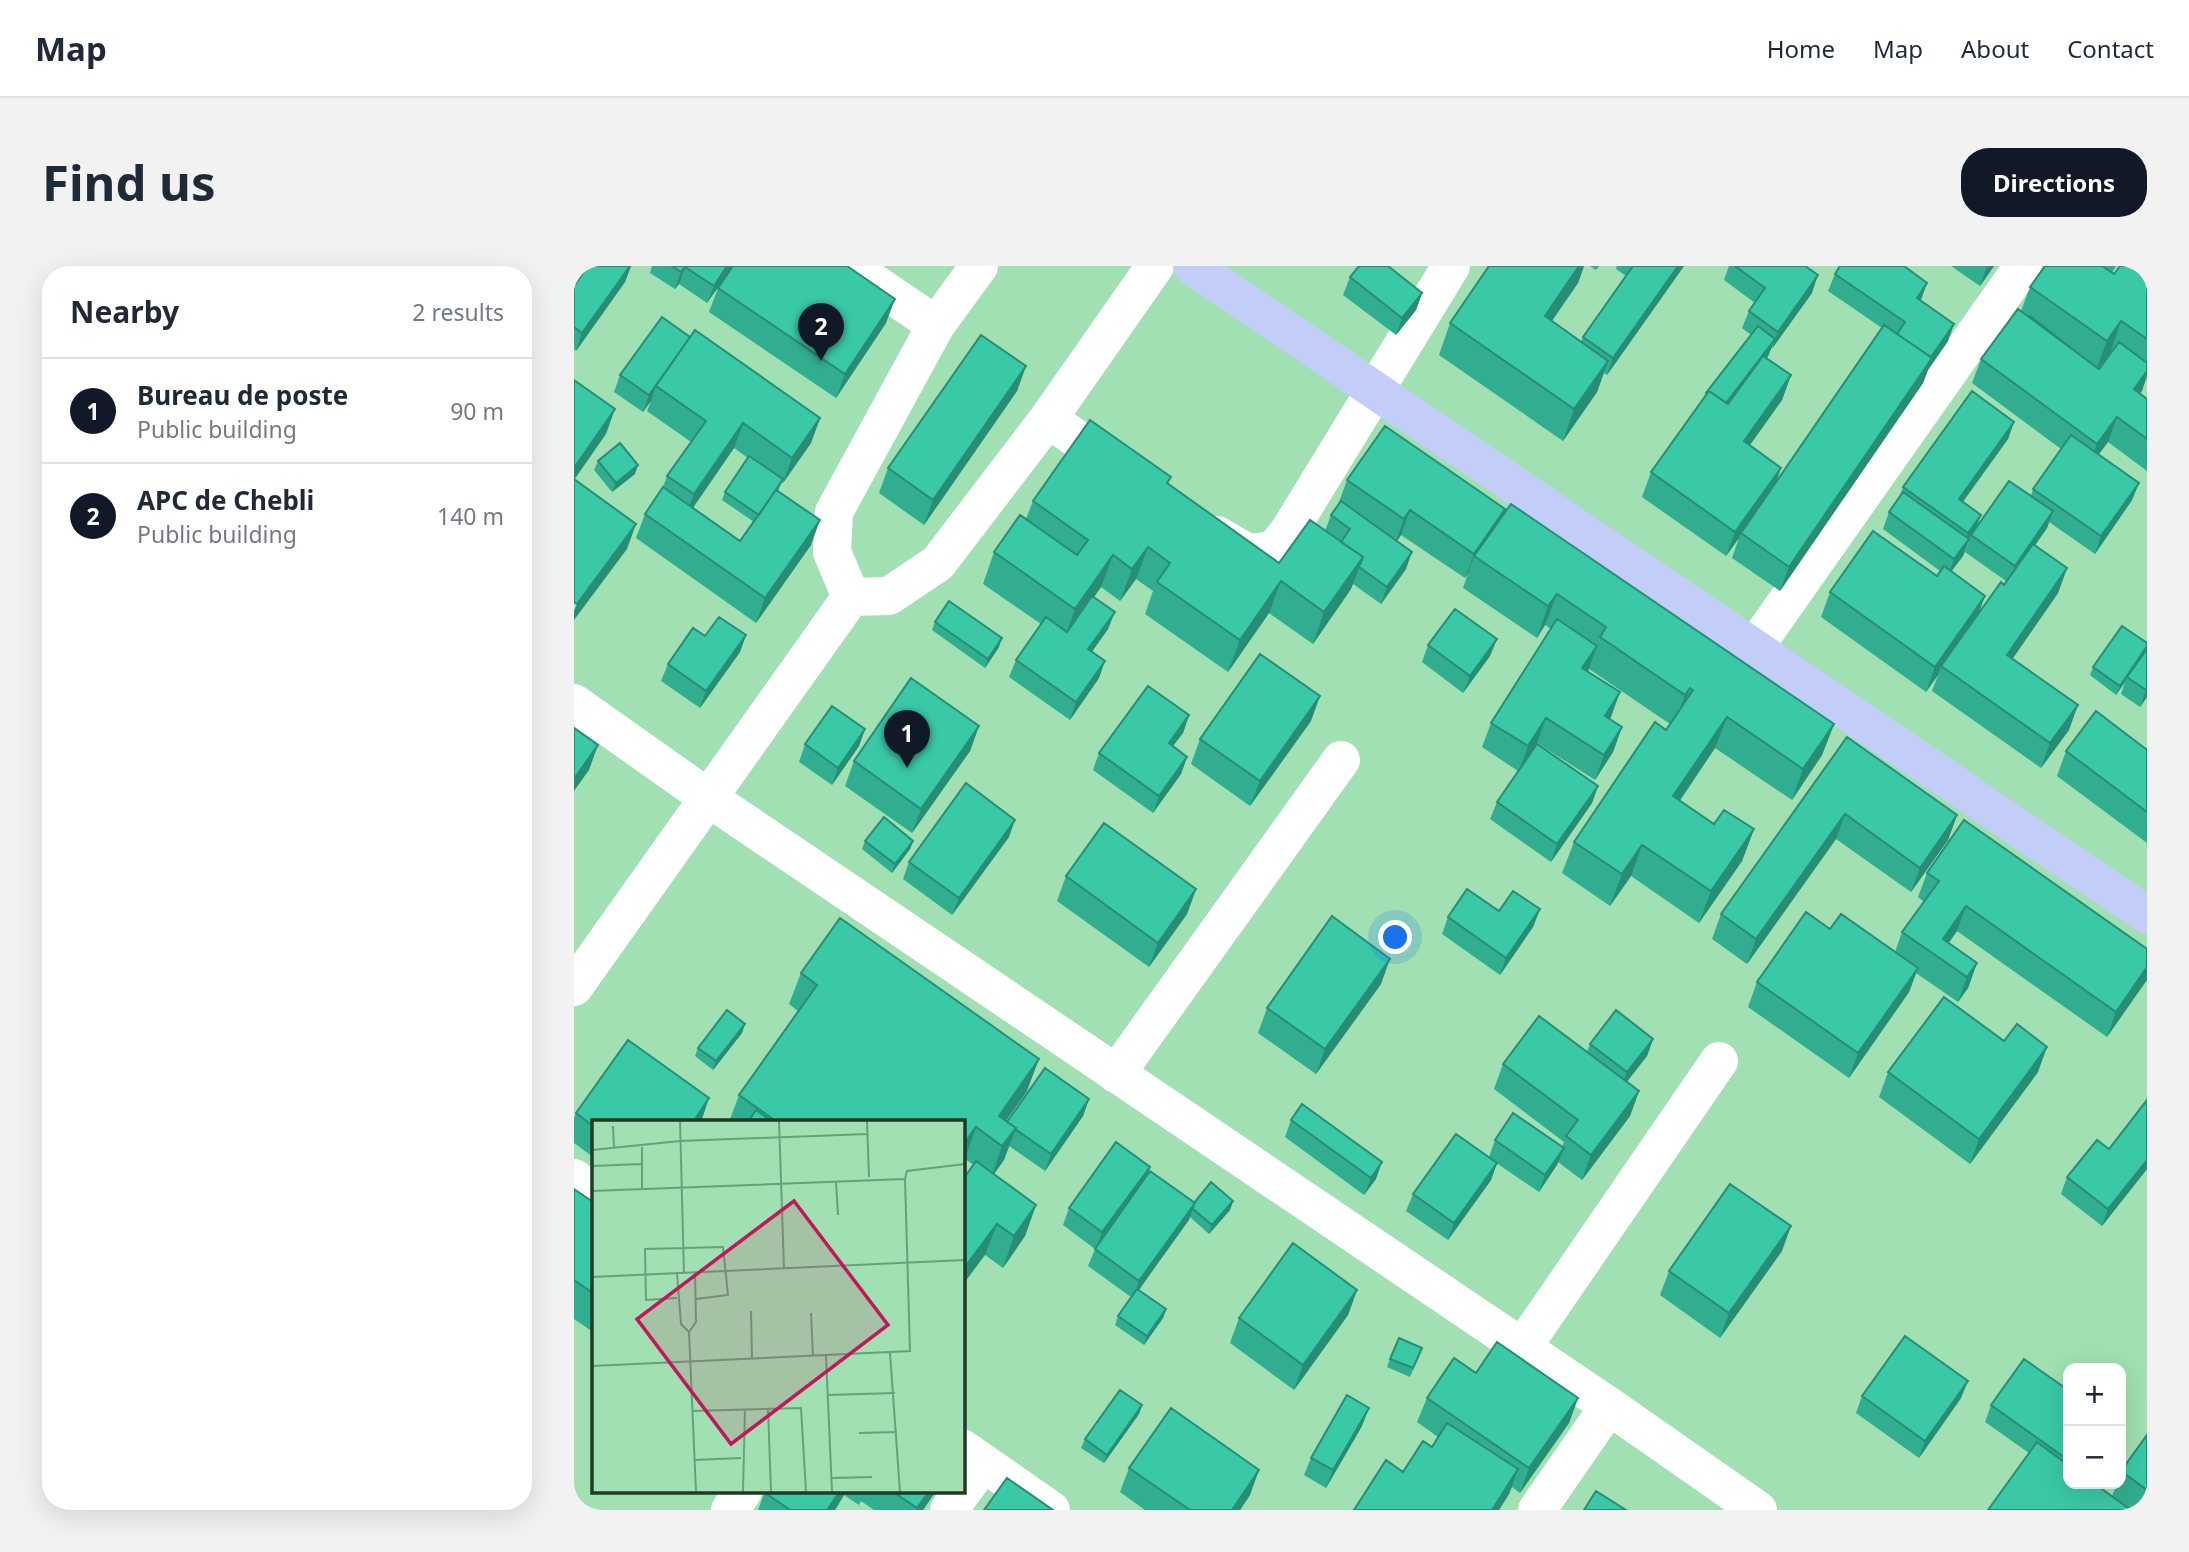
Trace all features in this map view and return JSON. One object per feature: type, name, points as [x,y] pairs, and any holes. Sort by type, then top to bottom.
[{"type":"main road","points":[[1192,266],[2147,915]]},
{"type":"street","points":[[849,266],[936,325]]},
{"type":"street","points":[[851,597],[832,552],[834,512],[936,325],[979,266]]},
{"type":"street","points":[[851,597],[889,596],[938,564],[1048,419],[1155,266]]},
{"type":"street","points":[[1192,518],[1248,553],[1274,550],[1289,531],[1376,392],[1451,266]]},
{"type":"street","points":[[1755,648],[2023,266]]},
{"type":"street","points":[[1048,419],[1147,487]]},
{"type":"street","points":[[574,987],[851,597]]},
{"type":"street","points":[[574,703],[708,797],[1609,1406],[1758,1510]]},
{"type":"street","points":[[1116,1074],[1341,760]]},
{"type":"street","points":[[1521,1348],[1719,1062]]},
{"type":"street","points":[[574,1178],[592,1191]]},
{"type":"street","points":[[1537,1510],[1609,1406]]},
{"type":"street","points":[[964,1476],[973,1455],[1051,1510]]},
{"type":"street","points":[[730,1510],[742,1492]]},
{"type":"street","points":[[949,1510],[957,1492]]},
{"type":"building","points":[[588,266],[630,266],[582,333],[574,327],[574,286]]},
{"type":"building","points":[[672,266],[727,266],[714,286],[685,267],[681,272]]},
{"type":"building","points":[[733,266],[847,266],[895,299],[845,374],[718,288]]},
{"type":"building","points":[[1359,266],[1388,266],[1422,293],[1402,318],[1350,277]]},
{"type":"building","points":[[1489,266],[1579,266],[1545,316],[1608,361],[1574,409],[1450,323]]},
{"type":"building","points":[[1633,266],[1678,266],[1613,358],[1583,337]]},
{"type":"building","points":[[1735,266],[1805,266],[1818,275],[1778,332],[1749,311],[1765,288]]},
{"type":"building","points":[[1840,266],[1904,266],[1927,283],[1917,298],[1954,324],[1931,357],[1897,334],[1905,322],[1835,274]]},
{"type":"building","points":[[2045,266],[2102,266],[2114,274],[2120,266],[2147,266],[2147,339],[2121,321],[2107,341],[2030,287]]},
{"type":"building","points":[[2018,309],[2099,369],[2119,342],[2147,363],[2147,371],[2134,389],[2147,399],[2147,439],[2117,417],[2097,444],[1981,359]]},
{"type":"building","points":[[2030,316],[2071,348],[2029,317]]},
{"type":"building","points":[[662,317],[690,337],[649,395],[620,375]]},
{"type":"building","points":[[1884,325],[1932,358],[1789,567],[1741,533]]},
{"type":"building","points":[[1758,326],[1775,339],[1726,403],[1709,391],[1707,394],[1706,393]]},
{"type":"building","points":[[695,330],[820,418],[792,458],[743,423],[694,494],[667,476],[706,421],[656,386]]},
{"type":"building","points":[[981,335],[1026,366],[933,500],[888,468]]},
{"type":"building","points":[[1763,356],[1791,375],[1744,441],[1781,468],[1735,532],[1651,472],[1709,391],[1728,404]]},
{"type":"building","points":[[574,380],[615,409],[574,468]]},
{"type":"building","points":[[1972,391],[2014,422],[1959,499],[1981,515],[1968,533],[1903,487]]},
{"type":"building","points":[[1090,420],[1171,477],[1167,483],[1279,563],[1310,520],[1363,557],[1324,612],[1281,581],[1240,640],[1157,582],[1170,563],[1148,547],[1132,569],[1113,555],[1075,609],[994,552],[1020,515],[1077,555],[1088,540],[1033,501]]},
{"type":"building","points":[[1385,426],[1505,509],[1474,554],[1410,510],[1404,519],[1347,480]]},
{"type":"building","points":[[2071,435],[2139,483],[2101,536],[2033,489]]},
{"type":"building","points":[[620,443],[638,465],[616,483],[598,461]]},
{"type":"building","points":[[749,456],[783,479],[759,515],[725,492]]},
{"type":"building","points":[[574,479],[636,524],[577,604],[574,602]]},
{"type":"building","points":[[2009,481],[2053,511],[2015,566],[1971,535]]},
{"type":"building","points":[[663,487],[740,541],[776,490],[820,520],[765,598],[645,514]]},
{"type":"building","points":[[1903,492],[1969,539],[1954,559],[1889,512]]},
{"type":"building","points":[[1341,501],[1412,552],[1387,587],[1359,567],[1363,557],[1341,542],[1350,529],[1331,515]]},
{"type":"building","points":[[1511,504],[1834,724],[1803,769],[1727,717],[1673,796],[1714,824],[1724,810],[1754,829],[1711,891],[1642,845],[1622,874],[1574,842],[1655,722],[1666,730],[1693,690],[1690,688],[1685,695],[1600,637],[1606,627],[1557,594],[1548,606],[1474,556]]},
{"type":"building","points":[[1873,531],[1937,576],[1944,566],[1985,596],[1935,667],[1830,592]]},
{"type":"building","points":[[2033,544],[2067,568],[2007,655],[2078,705],[2050,743],[1941,666],[2001,582],[2004,585]]},
{"type":"building","points":[[1092,596],[1115,612],[1088,649],[1105,661],[1076,702],[1016,660],[1046,617],[1067,632]]},
{"type":"building","points":[[949,601],[1002,638],[988,659],[935,622]]},
{"type":"building","points":[[1455,609],[1497,639],[1470,676],[1428,645]]},
{"type":"building","points":[[719,617],[746,635],[706,691],[668,664],[693,628],[705,636]]},
{"type":"building","points":[[1557,619],[1597,646],[1582,668],[1620,692],[1605,716],[1622,727],[1604,755],[1546,718],[1528,746],[1491,723]]},
{"type":"building","points":[[2122,626],[2147,643],[2147,646],[2120,686],[2093,667]]},
{"type":"building","points":[[2147,649],[2147,689],[2146,690],[2127,677]]},
{"type":"building","points":[[1260,654],[1320,696],[1260,781],[1200,739]]},
{"type":"building","points":[[911,678],[979,726],[921,809],[854,761]]},
{"type":"building","points":[[1148,686],[1189,715],[1169,743],[1187,757],[1159,796],[1099,753]]},
{"type":"building","points":[[832,706],[865,729],[838,768],[805,744]]},
{"type":"building","points":[[2096,711],[2147,750],[2147,812],[2066,751]]},
{"type":"building","points":[[574,728],[598,745],[574,779]]},
{"type":"building","points":[[1847,737],[1957,815],[1920,868],[1845,814],[1756,939],[1721,914]]},
{"type":"building","points":[[1537,744],[1598,786],[1557,844],[1497,802]]},
{"type":"building","points":[[966,783],[1015,820],[959,898],[909,862]]},
{"type":"building","points":[[884,817],[913,841],[895,864],[865,841]]},
{"type":"building","points":[[1964,820],[2147,949],[2147,967],[2116,1012],[1966,906],[1943,939],[1977,963],[1967,977],[1902,932],[1939,881],[1927,873]]},
{"type":"building","points":[[1104,823],[1196,889],[1158,943],[1066,876]]},
{"type":"building","points":[[1467,889],[1499,911],[1513,891],[1540,909],[1506,958],[1448,917]]},
{"type":"building","points":[[1806,912],[1830,929],[1841,914],[1918,968],[1858,1053],[1757,982]]},
{"type":"building","points":[[1332,916],[1390,959],[1325,1049],[1267,1008]]},
{"type":"building","points":[[840,918],[1039,1059],[999,1116],[1016,1128],[1002,1146],[976,1127],[964,1143],[964,1120],[774,1120],[739,1095],[817,985],[801,973]]},
{"type":"building","points":[[1944,997],[2004,1041],[2017,1024],[2047,1047],[1979,1139],[1888,1072]]},
{"type":"building","points":[[727,1010],[745,1024],[716,1061],[698,1048]]},
{"type":"building","points":[[1616,1010],[1653,1039],[1627,1072],[1590,1044]]},
{"type":"building","points":[[1539,1016],[1639,1091],[1591,1155],[1566,1136],[1578,1120],[1503,1064]]},
{"type":"building","points":[[628,1040],[709,1098],[694,1120],[592,1120],[592,1125],[576,1113]]},
{"type":"building","points":[[1045,1068],[1089,1099],[1051,1154],[1007,1122]]},
{"type":"building","points":[[2147,1100],[2147,1160],[2108,1209],[2067,1177],[2097,1140],[2109,1149]]},
{"type":"building","points":[[1302,1104],[1382,1162],[1371,1178],[1291,1120]]},
{"type":"building","points":[[756,1110],[770,1120],[749,1120]]},
{"type":"building","points":[[1513,1113],[1564,1148],[1545,1175],[1495,1140]]},
{"type":"building","points":[[1456,1134],[1497,1163],[1454,1223],[1413,1194]]},
{"type":"building","points":[[1116,1142],[1150,1167],[1102,1232],[1069,1208]]},
{"type":"building","points":[[976,1161],[1036,1205],[1014,1236],[997,1224],[964,1268],[964,1178]]},
{"type":"building","points":[[1150,1171],[1195,1203],[1139,1281],[1095,1249]]},
{"type":"building","points":[[1211,1182],[1233,1201],[1212,1225],[1193,1209],[1194,1203]]},
{"type":"building","points":[[1730,1184],[1791,1226],[1729,1313],[1669,1271]]},
{"type":"building","points":[[574,1189],[592,1201],[592,1292],[574,1280]]},
{"type":"building","points":[[1293,1243],[1357,1290],[1303,1365],[1239,1318]]},
{"type":"building","points":[[1137,1289],[1166,1309],[1147,1336],[1118,1316]]},
{"type":"building","points":[[1905,1336],[1968,1381],[1925,1441],[1862,1396]]},
{"type":"building","points":[[1399,1338],[1422,1348],[1413,1368],[1390,1359]]},
{"type":"building","points":[[1497,1342],[1578,1398],[1529,1468],[1427,1398],[1454,1358],[1476,1373]]},
{"type":"building","points":[[2024,1359],[2063,1386],[2063,1456],[1991,1405]]},
{"type":"building","points":[[1120,1390],[1142,1405],[1107,1455],[1085,1439]]},
{"type":"building","points":[[1347,1395],[1369,1408],[1333,1470],[1311,1458]]},
{"type":"building","points":[[1171,1408],[1259,1470],[1232,1510],[1190,1510],[1129,1468]]},
{"type":"building","points":[[1447,1423],[1518,1469],[1492,1510],[1354,1510],[1386,1460],[1403,1472],[1423,1441],[1432,1447]]},
{"type":"building","points":[[2147,1435],[2147,1490],[2126,1475],[2126,1464]]},
{"type":"building","points":[[2037,1442],[2063,1461],[2063,1489],[2102,1489],[2131,1510],[1988,1510]]},
{"type":"building","points":[[1007,1478],[1053,1510],[984,1510]]},
{"type":"building","points":[[1596,1491],[1626,1510],[1584,1510]]},
{"type":"building","points":[[764,1492],[839,1492],[827,1510],[790,1510]]},
{"type":"building","points":[[893,1492],[928,1492],[917,1508]]},
{"type":"place","name":"APC de Chebli","points":[[821,361]]},
{"type":"place","name":"Bureau de poste","points":[[907,768]]}]
